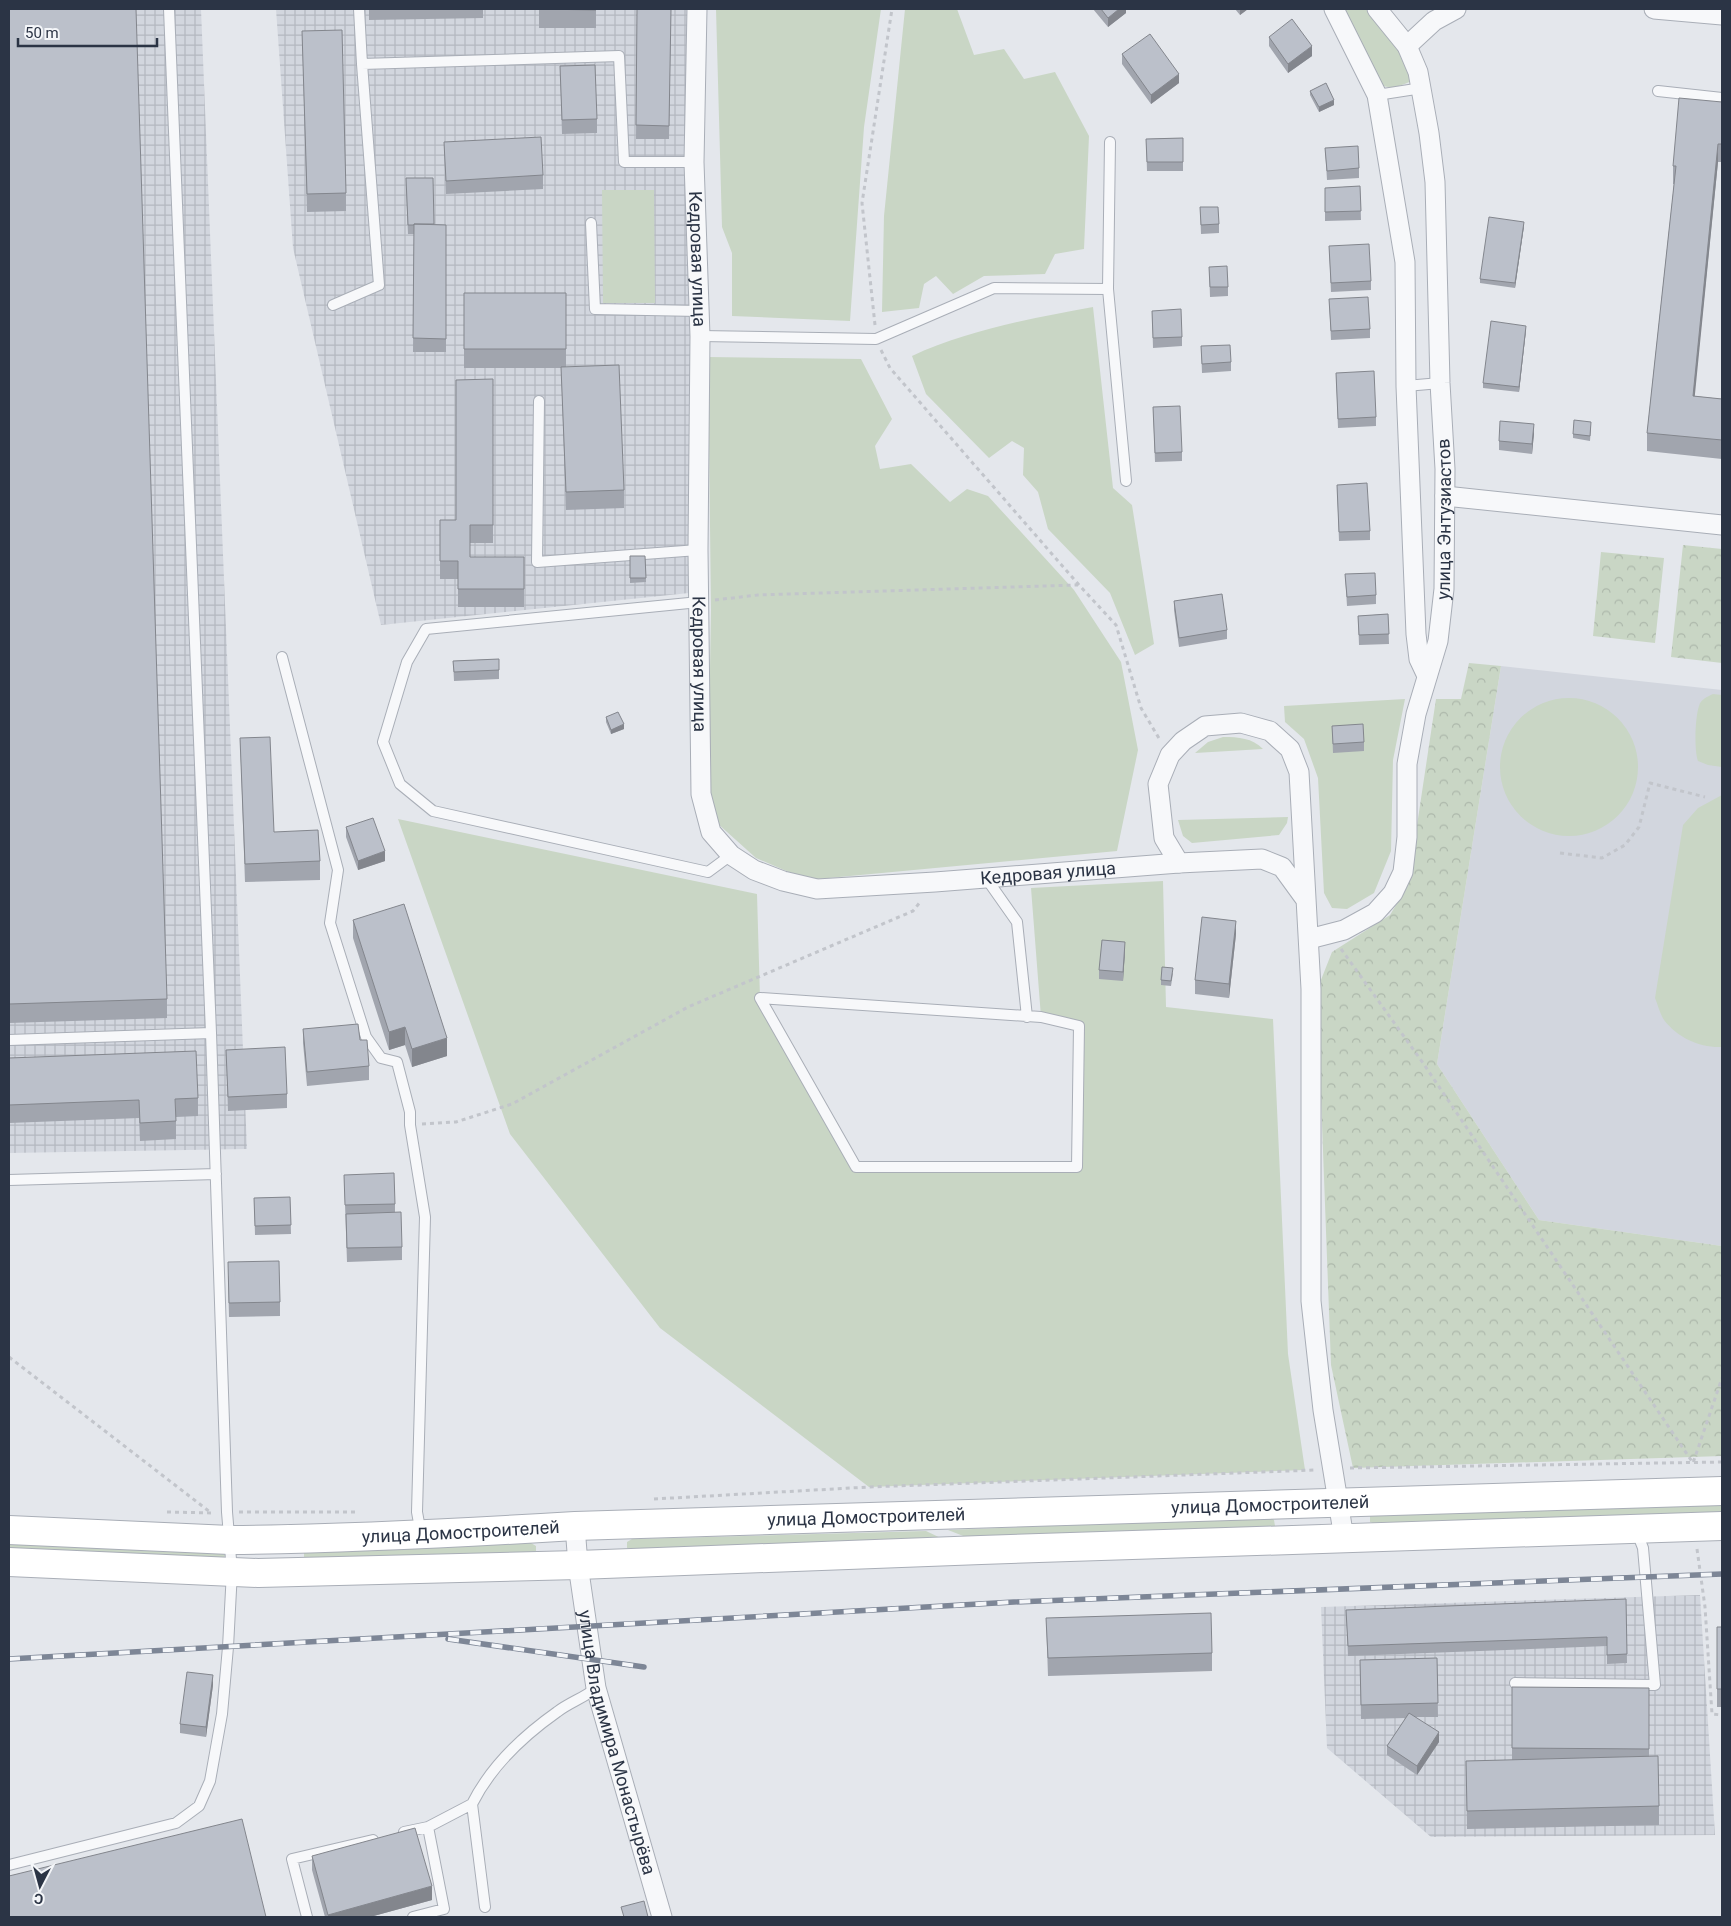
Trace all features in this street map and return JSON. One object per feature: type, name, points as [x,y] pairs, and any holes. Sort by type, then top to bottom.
[{"type":"main road","name":"улица Домостроителей","points":[[9,1530],[230,1540],[421,1535],[575,1526],[1722,1491]]},
{"type":"main road","name":"улица Домостроителей","points":[[9,1562],[258,1573],[578,1565],[1722,1526]]},
{"type":"street","name":"Кедровая улица","points":[[697,9],[694,162],[700,336],[698,550],[702,794],[711,832],[731,855],[754,870],[783,881],[817,889],[1262,859],[1282,867],[1306,900]]},
{"type":"street","points":[[1334,9],[1377,95],[1405,262],[1406,386],[1416,634],[1419,659],[1427,676]]},
{"type":"street","name":"улица Энтузиастов","points":[[1309,939],[1344,930],[1374,913],[1394,893],[1403,872],[1407,837],[1407,764],[1416,714],[1438,641],[1444,589],[1445,496],[1435,182],[1422,88],[1406,46],[1377,9]]},
{"type":"street","points":[[1406,46],[1434,21],[1456,9]]},
{"type":"street","points":[[1654,9],[1722,15]]},
{"type":"street","points":[[1445,496],[1722,525]]},
{"type":"street","points":[[1179,864],[1164,838],[1158,784],[1170,755],[1183,741],[1205,726],[1241,723],[1270,731],[1290,750],[1299,772],[1309,939],[1310,1301],[1323,1410],[1344,1538]]},
{"type":"street","name":"улица Владимира Монастырёва","points":[[575,1526],[578,1565],[596,1688],[662,1917]]},
{"type":"lane","points":[[9,1865],[176,1822],[199,1806],[210,1781],[222,1714],[232,1571],[227,1512],[211,1033],[169,9]]},
{"type":"lane","points":[[334,305],[379,285],[359,9]]},
{"type":"lane","points":[[362,64],[619,56],[624,162],[694,162]]},
{"type":"lane","points":[[1377,95],[1422,88]]},
{"type":"lane","points":[[1658,91],[1722,98]]},
{"type":"lane","points":[[1110,142],[1108,289],[1126,481]]},
{"type":"lane","points":[[590,223],[595,309],[699,311]]},
{"type":"lane","points":[[700,336],[876,339],[994,288],[1108,289]]},
{"type":"lane","points":[[1406,386],[1440,383]]},
{"type":"lane","points":[[539,401],[538,562],[698,550]]},
{"type":"lane","points":[[699,602],[426,629],[407,662],[383,742],[400,784],[433,811],[708,872],[731,855]]},
{"type":"lane","points":[[282,657],[338,870],[330,922],[366,1036],[381,1058],[397,1062],[410,1112],[410,1125],[425,1217],[417,1512],[421,1535]]},
{"type":"lane","points":[[986,878],[1017,922],[1027,1017]]},
{"type":"lane","points":[[760,998],[1027,1017],[1040,1017],[1079,1026],[1077,1167],[856,1167],[760,998]]},
{"type":"lane","points":[[9,1040],[211,1033]]},
{"type":"lane","points":[[9,1180],[216,1174]]},
{"type":"lane","points":[[1515,1683],[1655,1684],[1643,1548],[1636,1529]]},
{"type":"lane","points":[[306,1917],[292,1860],[428,1827],[472,1804],[491,1772],[522,1739],[558,1710],[587,1696],[596,1688]]},
{"type":"lane","points":[[472,1804],[484,1907]]},
{"type":"lane","points":[[413,1917],[444,1910],[428,1827]]},
{"type":"path","points":[[892,9],[862,203],[876,339],[890,368],[1116,625],[1141,708],[1170,755]]},
{"type":"path","points":[[699,602],[758,594],[1079,585]]},
{"type":"path","points":[[1560,853],[1602,858],[1625,845],[1639,827],[1650,783],[1705,798]]},
{"type":"path","points":[[410,1125],[456,1122],[512,1104],[688,1007],[913,911],[935,882]]},
{"type":"path","points":[[1331,934],[1423,1063],[1693,1463]]},
{"type":"path","points":[[9,1357],[211,1513]]},
{"type":"path","points":[[1693,1463],[1722,1378]]},
{"type":"path","points":[[648,1499],[869,1487],[1333,1469],[1722,1462]]},
{"type":"path","points":[[161,1512],[358,1512]]},
{"type":"path","points":[[1697,1546],[1705,1607],[1712,1714],[1722,1715]]},
{"type":"shaded area","points":[[9,9],[201,9],[247,1149],[9,1153]]},
{"type":"shaded area","points":[[276,9],[693,9],[689,593],[381,625],[293,248]]},
{"type":"shaded area","points":[[1501,666],[1722,690],[1722,1246],[1539,1220],[1437,1064]]},
{"type":"shaded area","points":[[1700,1595],[1715,1835],[1431,1837],[1327,1748],[1321,1607]]},
{"type":"green space","points":[[716,9],[881,9],[864,127],[850,321],[732,316],[732,253],[722,227]]},
{"type":"green space","points":[[905,9],[957,9],[974,55],[1004,49],[1024,79],[1055,72],[1089,136],[1084,249],[1055,254],[1045,274],[984,276],[953,294],[936,276],[924,284],[919,308],[882,312],[884,216]]},
{"type":"green space","points":[[1341,9],[1366,9],[1408,63],[1414,80],[1393,87],[1379,84]]},
{"type":"green space","points":[[602,190],[654,190],[655,303],[603,303]]},
{"type":"green space","points":[[1093,307],[1113,488],[1132,505],[1154,644],[1135,655],[1110,593],[1048,529],[1038,492],[1023,475],[1024,448],[1012,441],[989,458],[926,394],[912,356],[978,332],[1024,320]]},
{"type":"green space","points":[[708,357],[861,359],[892,419],[875,446],[880,469],[911,464],[950,502],[967,489],[988,496],[1074,590],[1121,662],[1138,750],[1117,851],[807,880],[756,858],[717,823],[708,786],[711,610]]},
{"type":"green space","points":[[1683,545],[1722,549],[1722,663],[1671,657]]},
{"type":"green space","points":[[1601,552],[1664,558],[1655,643],[1593,636]]},
{"type":"green space","points":[[1469,663],[1501,666],[1437,1064],[1539,1220],[1722,1246],[1722,1456],[1353,1468],[1331,1365],[1317,990],[1332,952],[1390,915],[1408,885],[1436,699],[1461,699]]},
{"type":"green space","points":[[1713,694],[1722,695],[1722,767],[1698,761],[1696,749],[1696,726],[1699,706],[1706,697]]},
{"type":"green space","points":[[1569,698],[1595,703],[1618,718],[1633,741],[1638,767],[1633,793],[1618,816],[1595,831],[1569,836],[1543,831],[1520,816],[1505,793],[1500,767],[1505,741],[1520,718],[1543,703]]},
{"type":"green space","points":[[1405,699],[1393,760],[1391,851],[1374,893],[1347,909],[1332,908],[1324,893],[1318,778],[1304,739],[1285,722],[1284,706]]},
{"type":"green space","points":[[1223,737],[1245,739],[1254,742],[1263,749],[1195,753],[1208,742]]},
{"type":"green space","points":[[1722,795],[1722,1047],[1714,1047],[1690,1041],[1676,1032],[1664,1020],[1655,998],[1683,825],[1698,808]]},
{"type":"green space","points":[[1288,817],[1287,823],[1279,835],[1192,843],[1183,836],[1178,820]]},
{"type":"green space","points":[[398,819],[757,894],[760,998],[856,1167],[1077,1167],[1079,1027],[1041,1017],[1031,888],[1163,881],[1166,1007],[1273,1019],[1288,1354],[1305,1470],[869,1487],[660,1328],[510,1134]]},
{"type":"green space","points":[[1722,1503],[1722,1514],[1375,1524],[1370,1522],[1370,1516],[1374,1513]]},
{"type":"green space","points":[[1270,1517],[1274,1520],[1275,1526],[1270,1529],[971,1539],[948,1530]]},
{"type":"green space","points":[[926,1531],[947,1541],[632,1550],[627,1548],[627,1542],[632,1539]]},
{"type":"green space","points":[[9,1542],[221,1552],[225,1555],[224,1559],[9,1551]]},
{"type":"green space","points":[[531,1543],[536,1546],[536,1551],[532,1555],[309,1561],[304,1558],[304,1552],[309,1549]]},
{"type":"building","points":[[9,9],[136,9],[167,999],[9,1004]]},
{"type":"building","points":[[539,9],[596,9],[596,10]]},
{"type":"building","points":[[637,9],[671,9],[669,126],[636,125]]},
{"type":"building","points":[[1101,9],[1119,9],[1108,18]]},
{"type":"building","points":[[1292,19],[1312,46],[1288,64],[1269,37]]},
{"type":"building","points":[[342,30],[346,193],[307,194],[302,31]]},
{"type":"building","points":[[1150,34],[1179,74],[1151,95],[1122,54]]},
{"type":"building","points":[[595,65],[597,119],[562,120],[560,66]]},
{"type":"building","points":[[1326,83],[1334,100],[1319,107],[1310,91]]},
{"type":"building","points":[[1679,98],[1722,102],[1722,144],[1718,144],[1693,396],[1722,399],[1722,440],[1647,433],[1676,166],[1673,166]]},
{"type":"building","points":[[541,137],[543,175],[446,181],[444,142]]},
{"type":"building","points":[[1183,138],[1183,162],[1147,162],[1146,139]]},
{"type":"building","points":[[1358,146],[1359,168],[1327,171],[1325,148]]},
{"type":"building","points":[[406,178],[433,178],[434,224],[408,225]]},
{"type":"building","points":[[1360,186],[1361,211],[1325,212],[1325,188]]},
{"type":"building","points":[[1200,207],[1218,207],[1219,224],[1201,225]]},
{"type":"building","points":[[1489,217],[1524,222],[1515,283],[1480,279]]},
{"type":"building","points":[[414,224],[446,225],[446,339],[413,338]]},
{"type":"building","points":[[1369,244],[1371,281],[1331,283],[1329,246]]},
{"type":"building","points":[[1227,266],[1228,287],[1210,287],[1209,267]]},
{"type":"building","points":[[464,293],[566,293],[566,349],[464,349]]},
{"type":"building","points":[[1368,297],[1370,329],[1331,331],[1329,299]]},
{"type":"building","points":[[1181,309],[1182,337],[1153,338],[1152,311]]},
{"type":"building","points":[[1491,321],[1526,326],[1519,387],[1483,383]]},
{"type":"building","points":[[1230,345],[1231,362],[1202,364],[1201,346]]},
{"type":"building","points":[[619,365],[624,490],[566,492],[561,367]]},
{"type":"building","points":[[1374,371],[1376,417],[1338,419],[1336,373]]},
{"type":"building","points":[[493,379],[493,525],[470,525],[470,557],[524,557],[524,589],[458,589],[458,561],[440,561],[440,520],[456,520],[456,380]]},
{"type":"building","points":[[1180,406],[1182,452],[1155,453],[1153,407]]},
{"type":"building","points":[[1574,420],[1591,422],[1590,436],[1573,434]]},
{"type":"building","points":[[1500,421],[1534,424],[1532,444],[1499,441]]},
{"type":"building","points":[[1367,483],[1370,531],[1339,532],[1337,485]]},
{"type":"building","points":[[630,556],[645,556],[646,578],[630,578]]},
{"type":"building","points":[[1375,573],[1376,595],[1347,597],[1345,574]]},
{"type":"building","points":[[1222,594],[1227,630],[1179,638],[1174,601]]},
{"type":"building","points":[[1388,614],[1389,634],[1359,635],[1358,616]]},
{"type":"building","points":[[499,659],[499,670],[454,672],[453,661]]},
{"type":"building","points":[[618,712],[624,724],[611,730],[606,717]]},
{"type":"building","points":[[1363,724],[1364,742],[1333,744],[1332,726]]},
{"type":"building","points":[[270,737],[274,832],[318,830],[320,861],[245,864],[240,738]]},
{"type":"building","points":[[373,818],[385,851],[358,861],[346,827]]},
{"type":"building","points":[[404,904],[447,1038],[412,1049],[405,1027],[389,1032],[353,920]]},
{"type":"building","points":[[1202,917],[1236,921],[1229,984],[1195,980]]},
{"type":"building","points":[[1102,940],[1125,942],[1123,972],[1099,970]]},
{"type":"building","points":[[1162,967],[1173,968],[1171,981],[1161,980]]},
{"type":"building","points":[[358,1024],[360,1040],[367,1040],[369,1066],[307,1072],[303,1029]]},
{"type":"building","points":[[285,1047],[287,1094],[228,1097],[226,1050]]},
{"type":"building","points":[[196,1051],[198,1098],[175,1099],[176,1121],[140,1123],[139,1100],[9,1105],[9,1058]]},
{"type":"building","points":[[394,1173],[395,1204],[345,1205],[344,1175]]},
{"type":"building","points":[[290,1197],[291,1225],[255,1226],[254,1198]]},
{"type":"building","points":[[401,1212],[402,1247],[347,1248],[346,1214]]},
{"type":"building","points":[[279,1261],[280,1302],[229,1303],[228,1262]]},
{"type":"building","points":[[1626,1599],[1627,1654],[1607,1655],[1607,1637],[1348,1646],[1346,1610]]},
{"type":"building","points":[[1211,1613],[1212,1653],[1048,1658],[1046,1618]]},
{"type":"building","points":[[1717,1627],[1722,1627],[1722,1689],[1717,1689]]},
{"type":"building","points":[[1437,1658],[1438,1703],[1361,1705],[1360,1660]]},
{"type":"building","points":[[187,1672],[213,1675],[206,1727],[180,1724]]},
{"type":"building","points":[[1512,1687],[1649,1688],[1649,1749],[1512,1748]]},
{"type":"building","points":[[1409,1713],[1439,1732],[1417,1766],[1387,1746]]},
{"type":"building","points":[[1658,1756],[1659,1806],[1467,1811],[1466,1761]]},
{"type":"building","points":[[242,1819],[266,1917],[9,1917],[9,1876]]},
{"type":"building","points":[[415,1828],[432,1886],[328,1915],[312,1856]]},
{"type":"building","points":[[644,1901],[648,1917],[624,1917],[621,1907]]},
{"type":"railway","points":[[9,1659],[1014,1602],[1722,1574]]},
{"type":"railway","points":[[448,1639],[644,1667]]}]
